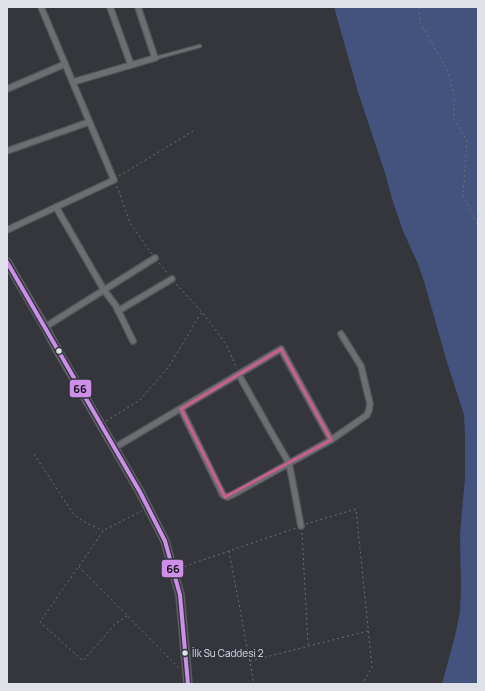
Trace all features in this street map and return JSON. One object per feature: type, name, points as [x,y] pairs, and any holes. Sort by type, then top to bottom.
[{"type":"street","points":[[7,230],[114,180],[41,7]]},
{"type":"street","points":[[110,7],[130,65]]},
{"type":"street","points":[[73,82],[155,58],[138,7]]},
{"type":"street","points":[[7,89],[65,64]]},
{"type":"street","points":[[7,151],[89,122]]},
{"type":"street","points":[[56,207],[104,290],[116,306],[133,341]]},
{"type":"street","points":[[45,327],[155,258]]},
{"type":"street","points":[[7,262],[140,492],[165,541],[180,594],[188,680]]},
{"type":"street","points":[[118,311],[172,279]]},
{"type":"street","points":[[180,408],[223,495],[232,495],[331,440],[367,415],[370,404],[361,366],[341,334]]},
{"type":"street","points":[[114,448],[281,350],[331,440]]},
{"type":"street","points":[[239,375],[289,462],[301,526]]},
{"type":"lane","points":[[155,58],[200,46]]},
{"type":"path","points":[[419,7],[420,22],[447,69],[454,94],[454,119],[467,141],[463,194],[478,226]]},
{"type":"path","points":[[478,28],[478,48]]},
{"type":"path","points":[[195,130],[114,180],[130,223],[155,258],[202,312],[226,344],[239,375]]},
{"type":"path","points":[[100,424],[140,400],[170,365],[202,312]]},
{"type":"path","points":[[34,454],[74,515],[88,524],[104,530]]},
{"type":"path","points":[[127,616],[115,624],[83,661],[40,622],[104,530],[148,508]]},
{"type":"path","points":[[173,571],[301,526],[356,509],[372,667],[362,684]]},
{"type":"path","points":[[301,526],[308,646]]},
{"type":"path","points":[[229,551],[254,684]]},
{"type":"path","points":[[78,566],[188,680]]},
{"type":"path","points":[[250,661],[368,631]]},
{"type":"highlighted area","points":[[281,349],[331,440],[225,497],[181,409]]},
{"type":"shaded area","points":[[334,7],[478,7],[478,684],[442,684],[460,611],[460,534],[465,477],[464,415],[446,359],[424,281],[403,231],[393,202],[358,92]]},
{"type":"transit line","name":"66","points":[[7,262],[140,492],[165,541],[180,595],[188,684]]},
{"type":"place","name":"İlk Su Caddesi 2","points":[[185,653]]}]
